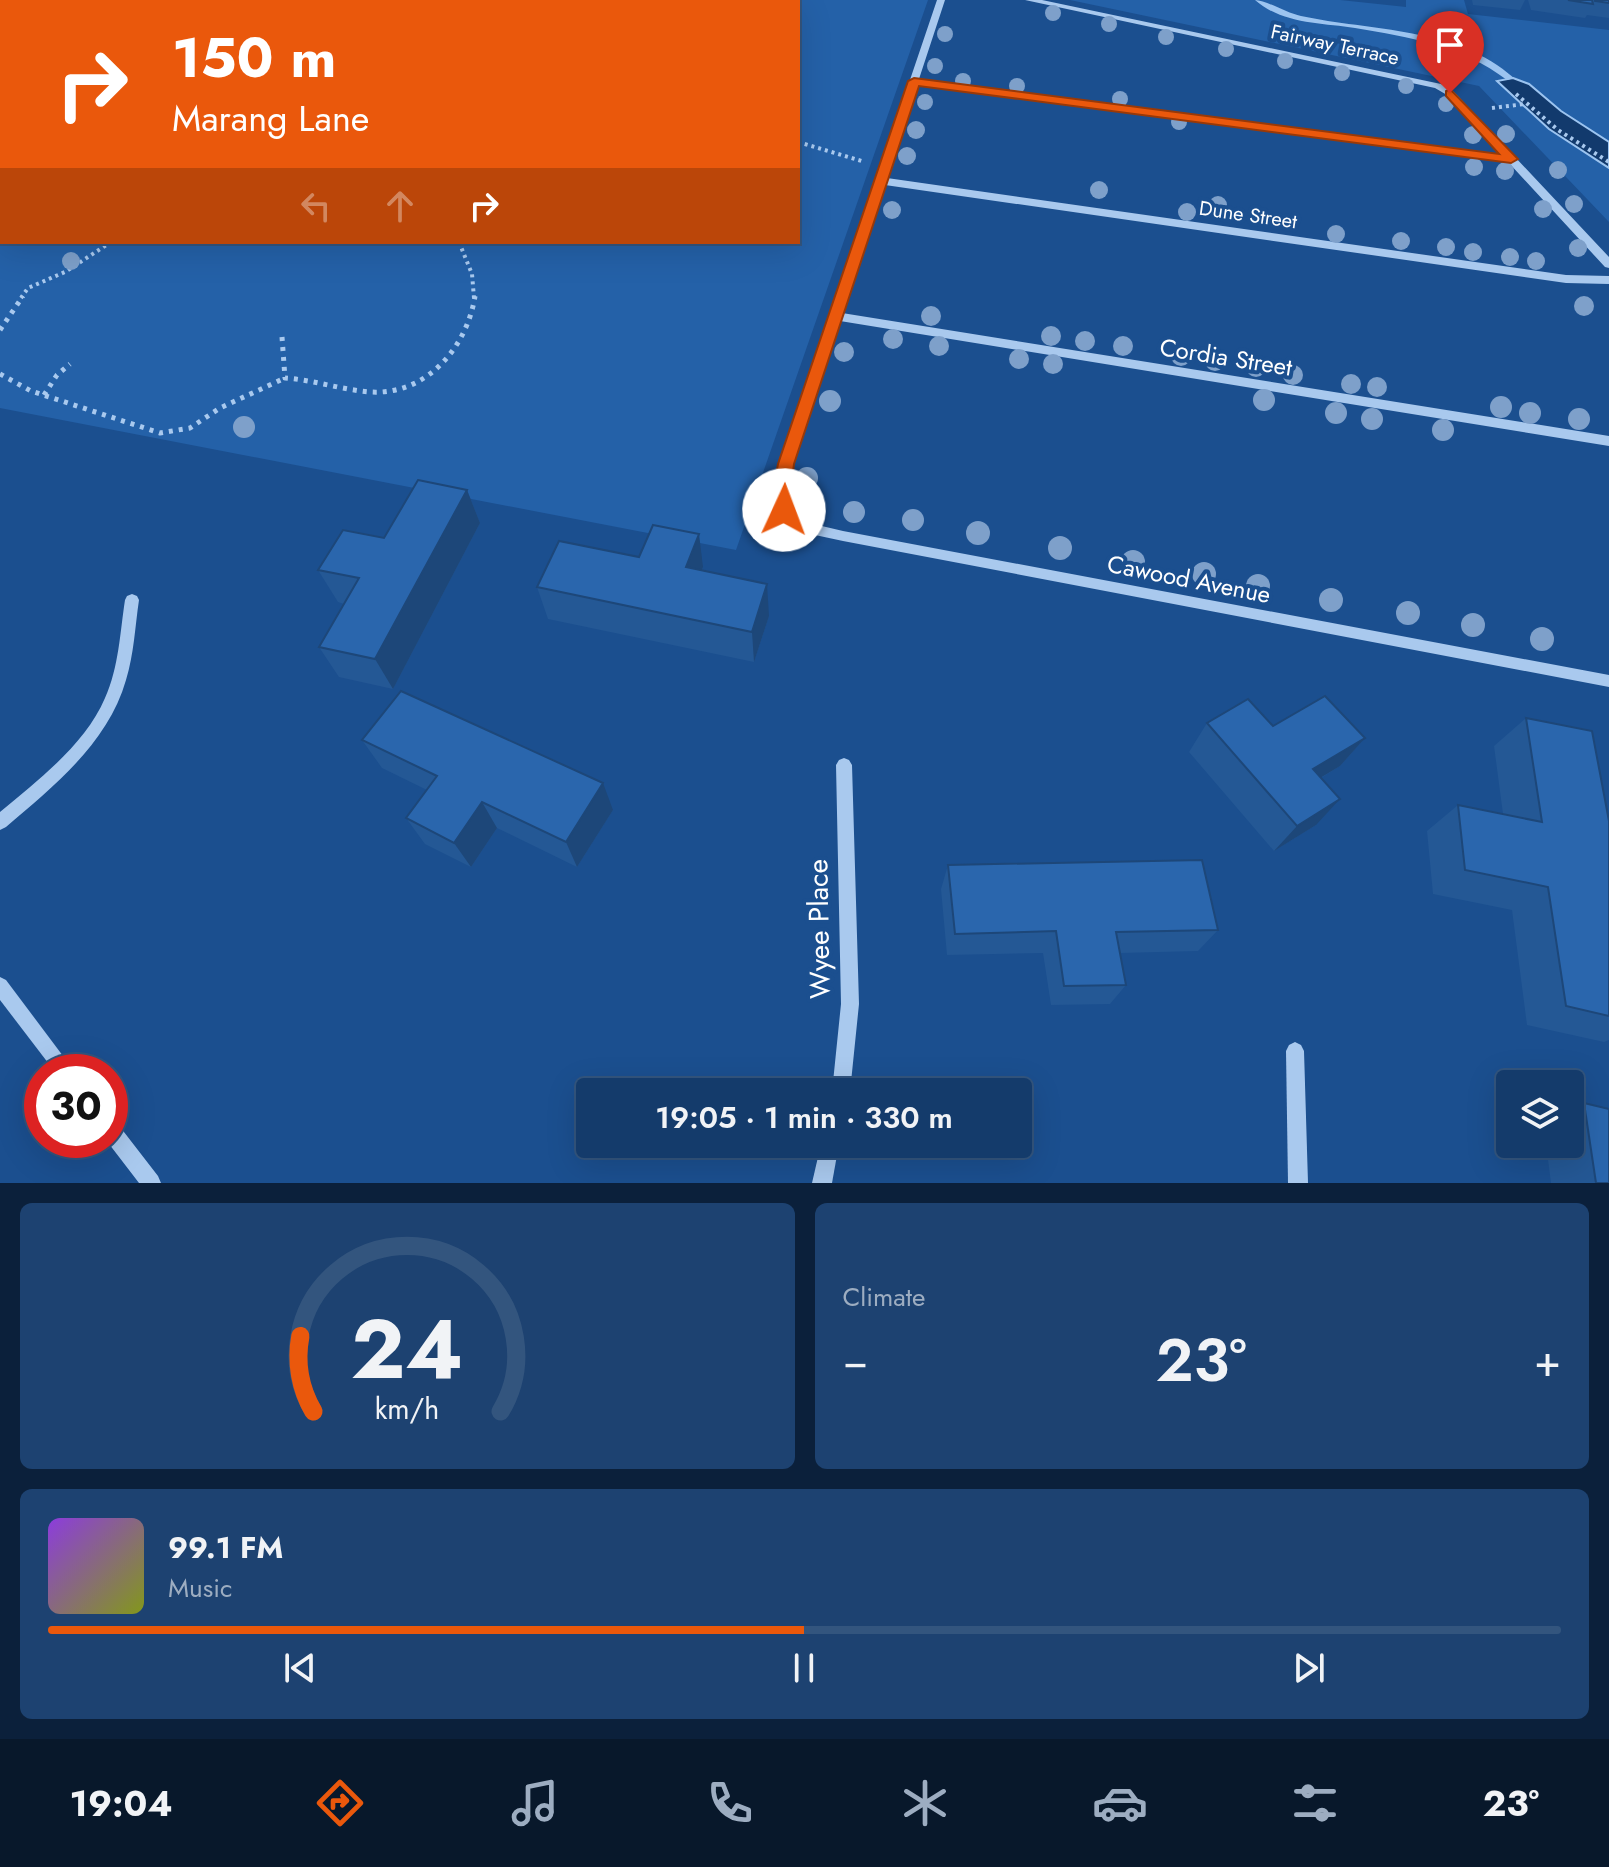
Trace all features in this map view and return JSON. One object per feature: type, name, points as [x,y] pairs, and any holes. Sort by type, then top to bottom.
[{"type":"street","points":[[836,316],[941,0]]},
{"type":"street","name":"Fairway Terrace","points":[[1029,0],[1433,84],[1450,93],[1609,264]]},
{"type":"street","points":[[914,81],[1511,159]]},
{"type":"street","name":"Dune Street","points":[[882,181],[1566,279],[1609,280]]},
{"type":"street","name":"Cordia Street","points":[[836,316],[1609,441]]},
{"type":"street","name":"Cawood Avenue","points":[[836,316],[786,464],[781,494],[787,516],[806,528],[1609,681]]},
{"type":"street","points":[[0,822],[53,777],[98,724],[119,683],[132,600]]},
{"type":"street","name":"Wyee Place","points":[[842,1078],[850,1004],[844,765]]},
{"type":"street","points":[[0,986],[52,1054]]},
{"type":"street","points":[[1295,1051],[1298,1183]]},
{"type":"street","points":[[128,1153],[151,1183]]},
{"type":"street","points":[[822,1183],[827,1158]]},
{"type":"path","points":[[1516,94],[1570,138],[1609,162]]},
{"type":"path","points":[[1489,108],[1526,104]]},
{"type":"path","points":[[800,143],[874,163]]},
{"type":"path","points":[[0,330],[28,288],[65,272],[108,244]]},
{"type":"path","points":[[0,374],[44,395],[145,430],[173,432],[190,428],[220,408],[285,378],[356,391],[383,392],[408,388],[432,376],[462,334],[475,295],[472,271],[460,244]]},
{"type":"path","points":[[282,337],[285,378]]},
{"type":"path","points":[[44,395],[57,375],[70,364]]},
{"type":"shaded area","points":[[800,0],[928,0],[736,550],[0,408],[0,244],[800,244]]},
{"type":"shaded area","points":[[1070,0],[1340,0],[1406,7],[1406,0],[1464,0],[1468,14],[1609,30],[1609,222],[1479,86]]},
{"type":"shaded area","points":[[1513,78],[1529,84],[1561,111],[1609,142],[1609,168],[1549,129],[1497,81]]},
{"type":"building","points":[[1568,0],[1592,0],[1593,4]]},
{"type":"building","points":[[418,480],[467,490],[375,659],[319,647],[359,578],[318,570],[343,530],[384,538]]},
{"type":"building","points":[[653,525],[699,534],[686,567],[767,584],[752,632],[537,587],[559,541],[639,557]]},
{"type":"building","points":[[401,691],[603,783],[566,842],[482,802],[454,843],[406,818],[437,776],[362,740]]},
{"type":"building","points":[[1325,696],[1365,738],[1313,769],[1340,799],[1297,826],[1207,723],[1248,699],[1273,726]]},
{"type":"building","points":[[1526,718],[1592,731],[1609,821],[1609,1016],[1566,1006],[1548,887],[1465,870],[1458,805],[1542,822]]},
{"type":"building","points":[[1202,860],[1218,930],[1116,932],[1126,985],[1064,986],[1056,931],[955,934],[948,865]]},
{"type":"building","points":[[1584,1103],[1609,1109],[1609,1183],[1596,1183]]},
{"type":"waterway","points":[[1258,0],[1279,12],[1303,19],[1415,37],[1456,48],[1494,66],[1510,78]]},
{"type":"route","points":[[784,510],[781,494],[786,464],[914,81],[1511,159],[1450,93]]}]
